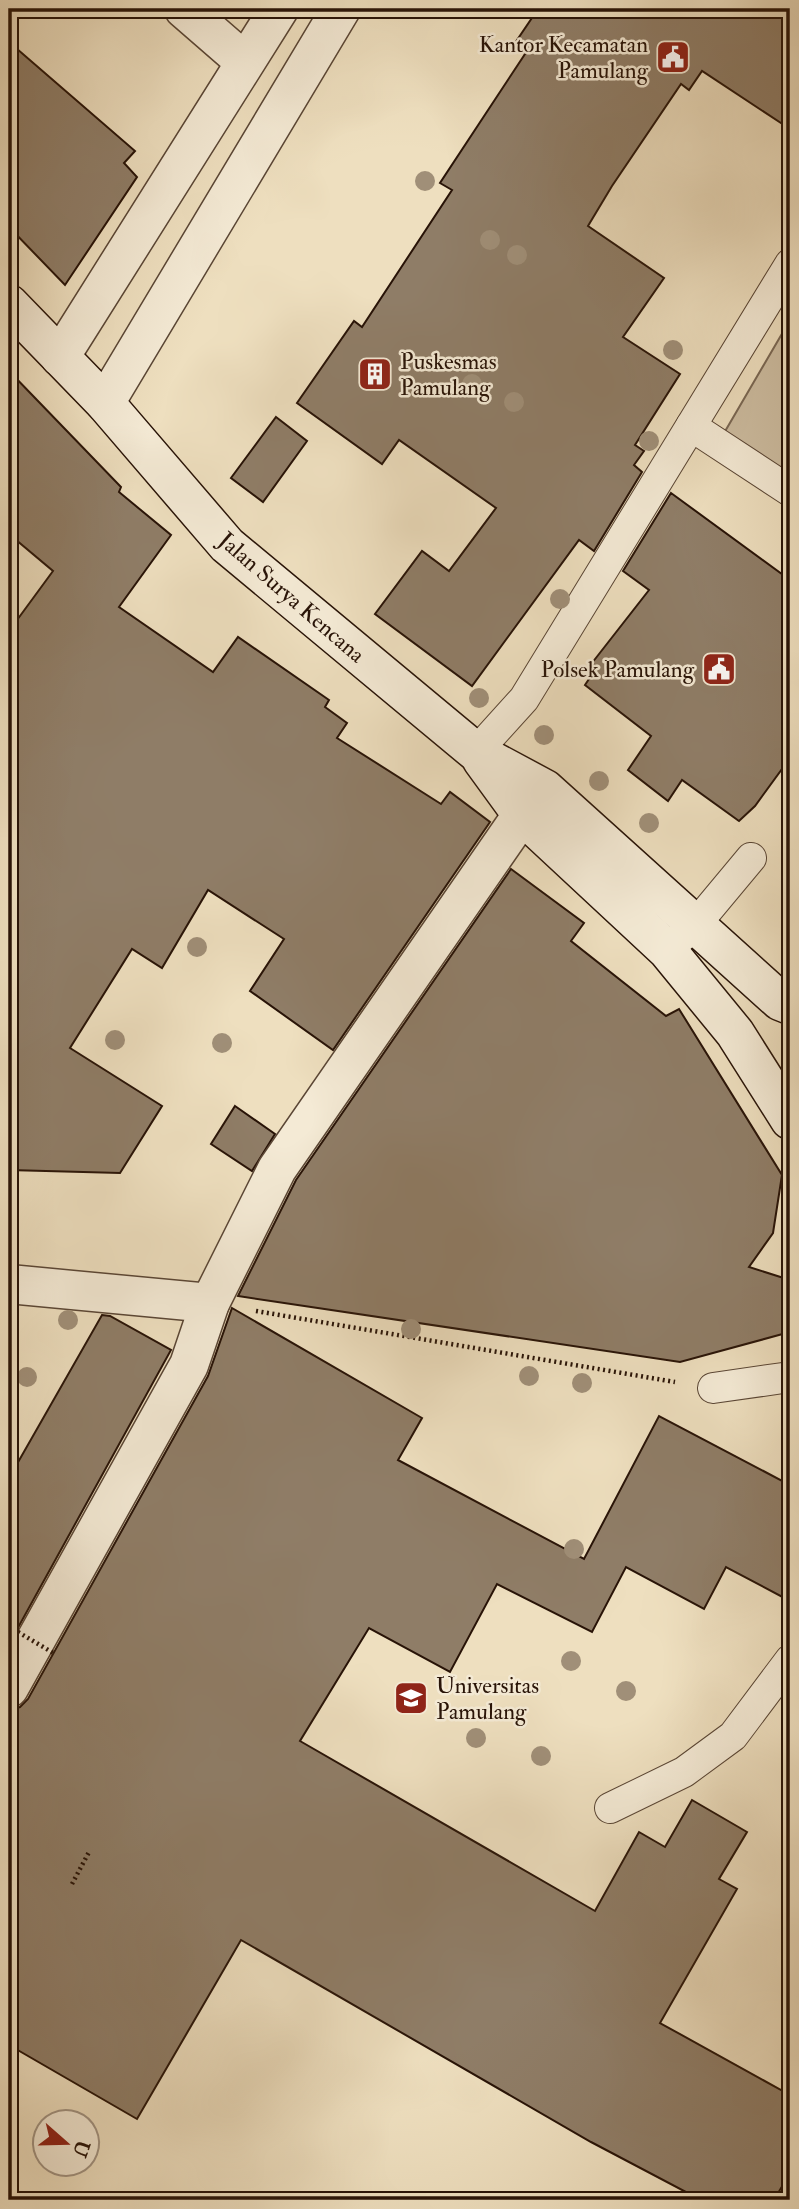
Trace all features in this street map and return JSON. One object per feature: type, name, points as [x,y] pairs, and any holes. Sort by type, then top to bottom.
[{"type":"street","points":[[184,9],[244,62]]},
{"type":"street","points":[[60,357],[279,9]]},
{"type":"street","points":[[106,403],[341,9]]},
{"type":"street","name":"Jalan Surya Kencana","points":[[9,304],[106,403],[227,545],[476,752],[545,789],[780,1001],[790,1005]]},
{"type":"street","name":"Jalan Surya Kencana","points":[[476,752],[522,816],[667,950],[735,1033],[790,1120]]},
{"type":"street","points":[[9,1688],[189,1365],[210,1303],[277,1169],[522,816]]},
{"type":"street","points":[[9,1284],[210,1303]]},
{"type":"lane","points":[[476,752],[524,699],[790,264]]},
{"type":"lane","points":[[691,426],[790,491]]},
{"type":"lane","points":[[667,950],[696,924],[751,858]]},
{"type":"lane","points":[[713,1388],[790,1377]]},
{"type":"lane","points":[[610,1808],[684,1772],[733,1736],[790,1660]]},
{"type":"path","points":[[210,1303],[713,1388]]},
{"type":"path","points":[[18,1632],[55,1654]]},
{"type":"path","points":[[72,1884],[89,1852]]},
{"type":"shaded area","points":[[790,320],[790,503],[713,452]]},
{"type":"building","points":[[538,9],[790,9],[790,129],[702,71],[689,90],[681,84],[588,226],[664,278],[623,337],[680,374],[635,445],[644,451],[634,465],[642,472],[594,551],[579,540],[472,686],[375,614],[422,551],[449,571],[496,508],[399,440],[382,464],[297,403],[354,321],[362,327],[452,190],[440,183],[525,54],[513,46]]},
{"type":"building","points":[[9,42],[135,151],[124,163],[137,177],[65,285],[9,227]]},
{"type":"building","points":[[9,371],[121,487],[119,492],[171,535],[119,607],[213,672],[238,637],[329,700],[325,707],[347,723],[337,738],[441,804],[450,792],[490,822],[333,1050],[250,991],[284,939],[208,890],[162,968],[132,949],[70,1048],[162,1106],[120,1173],[9,1170],[9,631],[53,571],[9,534]]},
{"type":"building","points":[[276,417],[307,441],[263,502],[231,478]]},
{"type":"building","points":[[671,493],[790,580],[790,758],[755,806],[739,821],[682,780],[668,801],[628,770],[651,736],[585,685],[597,667],[592,663],[649,590],[623,571]]},
{"type":"building","points":[[511,869],[584,923],[571,941],[666,1016],[679,1009],[782,1175],[773,1233],[749,1267],[790,1280],[790,1332],[680,1362],[238,1296],[296,1180]]},
{"type":"building","points":[[235,1106],[275,1134],[252,1171],[211,1144]]},
{"type":"building","name":"Universitas Pamulang","points":[[232,1308],[422,1418],[398,1460],[584,1559],[659,1416],[790,1485],[790,1601],[726,1567],[704,1609],[626,1567],[592,1632],[497,1584],[450,1672],[369,1628],[300,1741],[595,1911],[639,1832],[665,1847],[692,1800],[747,1832],[719,1879],[737,1889],[660,2023],[790,2095],[790,2173],[774,2200],[701,2200],[591,2142],[241,1940],[137,2119],[9,2045],[9,1710],[20,1707],[28,1699],[208,1376]]},
{"type":"building","points":[[102,1315],[110,1316],[171,1350],[9,1644],[9,1478]]},
{"type":"place","name":"Kantor Kecamatan Pamulang","points":[[673,57]]},
{"type":"place","name":"Puskesmas Pamulang","points":[[375,374]]},
{"type":"place","name":"Polsek Pamulang","points":[[719,669]]},
{"type":"place","name":"Universitas Pamulang","points":[[411,1698]]}]
